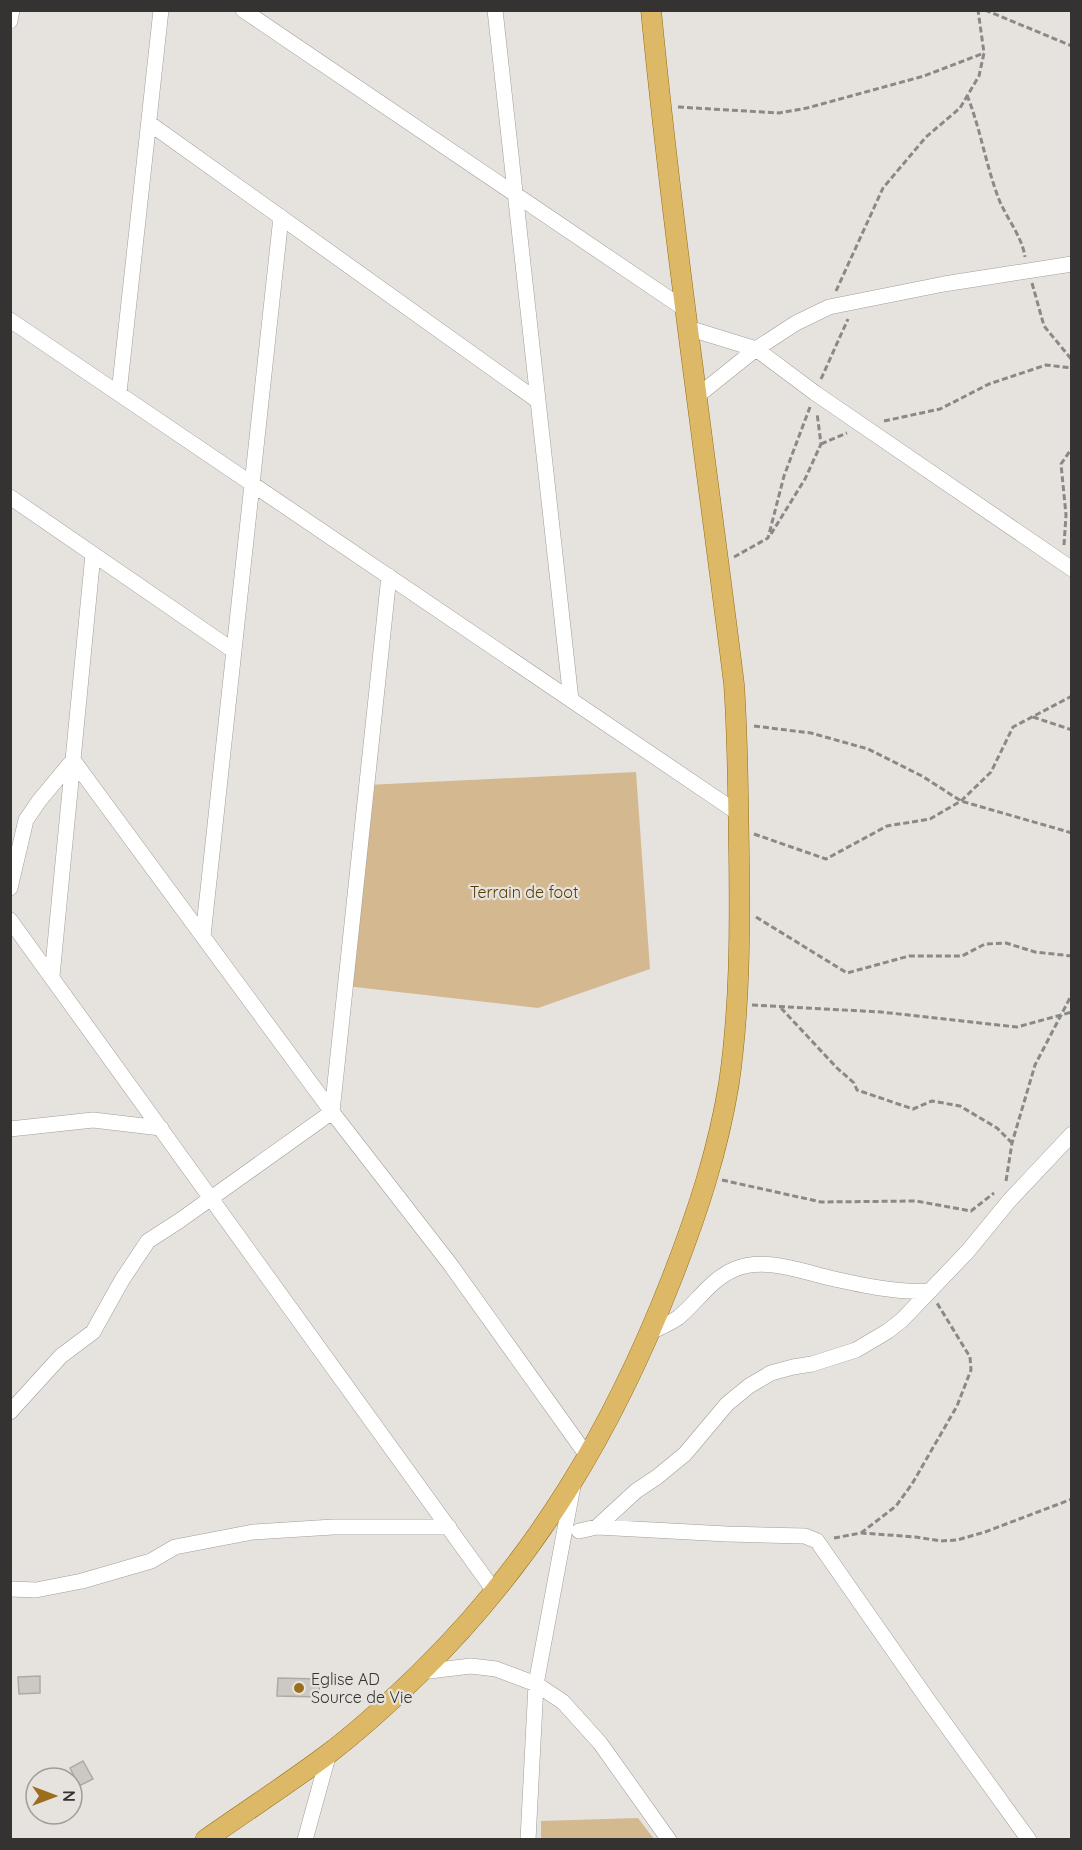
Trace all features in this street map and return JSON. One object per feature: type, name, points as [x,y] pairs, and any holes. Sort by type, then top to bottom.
[{"type":"main road","points":[[206,1839],[329,1753],[421,1672],[495,1592],[574,1480],[624,1390],[651,1332],[709,1176],[728,1085],[738,1005],[737,724],[734,684],[696,397],[651,10]]},
{"type":"street","points":[[10,21],[12,10]]},
{"type":"street","points":[[119,393],[161,10]]},
{"type":"street","points":[[243,10],[514,195],[687,319],[756,349],[862,426],[1067,566]]},
{"type":"street","points":[[495,10],[571,700]]},
{"type":"street","points":[[149,123],[538,401]]},
{"type":"street","points":[[203,936],[281,217]]},
{"type":"street","points":[[696,397],[756,349],[795,323],[829,307],[944,284],[1071,264]]},
{"type":"street","points":[[10,320],[571,700],[738,821]]},
{"type":"street","points":[[10,497],[234,651]]},
{"type":"street","points":[[52,976],[93,554]]},
{"type":"street","points":[[10,1412],[17,1396],[61,1356],[93,1332],[122,1280],[148,1241],[332,1112],[389,576]]},
{"type":"street","points":[[10,888],[26,820],[73,760]]},
{"type":"street","points":[[73,760],[332,1112],[450,1264],[588,1457]]},
{"type":"street","points":[[10,920],[495,1592]]},
{"type":"street","points":[[10,1129],[93,1120],[161,1128]]},
{"type":"street","points":[[597,1527],[636,1491],[685,1454],[727,1404],[749,1386],[771,1373],[834,1358],[873,1341],[902,1320],[985,1232],[1007,1193],[1071,1134]]},
{"type":"street","points":[[651,1332],[681,1315],[710,1285],[727,1274],[749,1265],[773,1264],[874,1286],[913,1292],[930,1291]]},
{"type":"street","points":[[528,1839],[536,1684],[574,1480]]},
{"type":"street","points":[[10,1589],[36,1590],[82,1581],[151,1561],[175,1547],[253,1532],[333,1527],[449,1527]]},
{"type":"street","points":[[579,1531],[597,1527],[805,1536],[817,1541],[1029,1839]]},
{"type":"street","points":[[421,1672],[471,1666],[496,1669],[536,1684],[563,1702],[600,1743],[669,1839]]},
{"type":"street","points":[[305,1839],[329,1753]]},
{"type":"path","points":[[829,307],[867,220],[884,188],[926,137],[960,108],[979,76],[984,53],[978,10]]},
{"type":"path","points":[[986,10],[1071,45]]},
{"type":"path","points":[[661,106],[779,113],[807,108],[924,76],[984,53]]},
{"type":"path","points":[[967,96],[979,125],[982,147],[1001,203],[1024,248],[1044,326],[1071,360]]},
{"type":"path","points":[[768,538],[784,476],[815,393],[848,319],[862,300]]},
{"type":"path","points":[[821,444],[862,426],[940,409],[989,384],[1046,365],[1071,368]]},
{"type":"path","points":[[719,565],[768,538],[805,479],[821,444],[815,393]]},
{"type":"path","points":[[1067,566],[1066,515],[1061,464],[1071,448]]},
{"type":"path","points":[[738,821],[826,859],[887,826],[930,819],[961,801],[991,772],[1013,727],[1071,696]]},
{"type":"path","points":[[1032,716],[1071,730]]},
{"type":"path","points":[[737,724],[811,733],[868,748],[922,776],[961,801],[1071,833]]},
{"type":"path","points":[[739,907],[847,973],[909,956],[962,956],[985,944],[1006,943],[1035,952],[1071,956]]},
{"type":"path","points":[[709,1176],[750,1188],[821,1202],[916,1201],[971,1211],[1007,1193],[1012,1143],[1035,1065],[1071,994]]},
{"type":"path","points":[[738,1005],[881,1012],[1017,1027],[1060,1017],[1071,1012]]},
{"type":"path","points":[[779,1006],[854,1083],[857,1090],[913,1109],[932,1101],[960,1106],[997,1128],[1012,1143]]},
{"type":"path","points":[[861,1533],[896,1506],[912,1484],[957,1406],[971,1370],[970,1357],[930,1291]]},
{"type":"path","points":[[817,1541],[861,1533],[941,1541],[957,1540],[985,1532],[1071,1499]]},
{"type":"green space","name":"Terrain de foot","points":[[636,772],[650,969],[538,1008],[346,986],[367,785]]},
{"type":"green space","points":[[638,1818],[654,1839],[541,1839],[541,1821]]},
{"type":"building","points":[[40,1676],[40,1693],[19,1694],[18,1677]]},
{"type":"building","points":[[278,1678],[320,1679],[319,1697],[277,1696]]},
{"type":"building","points":[[83,1761],[93,1779],[84,1784],[84,1766],[74,1766]]},
{"type":"place","name":"Eglise AD Source de Vie","points":[[299,1688]]}]
